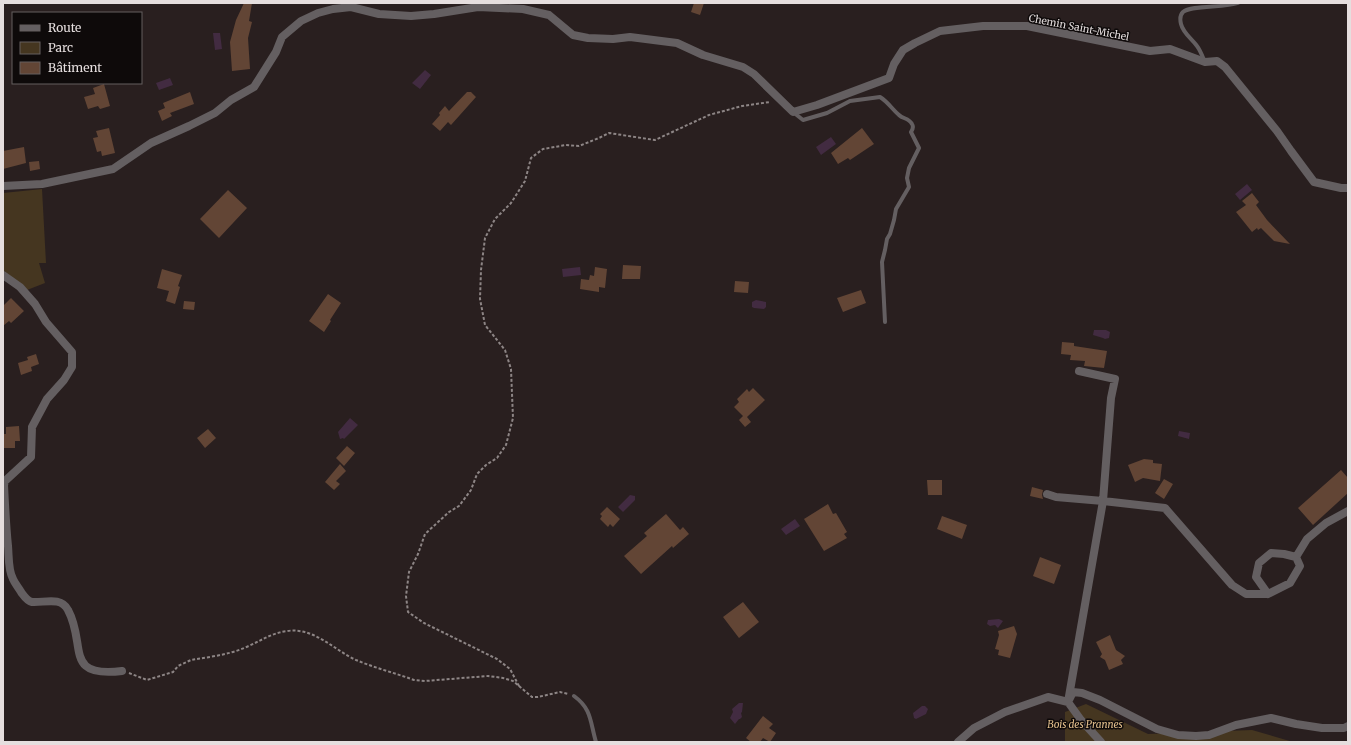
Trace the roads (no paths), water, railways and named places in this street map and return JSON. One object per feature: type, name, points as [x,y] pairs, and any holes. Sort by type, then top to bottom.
[{"type":"street","points":[[3,186],[42,184],[113,169],[151,143],[215,113],[231,100],[254,87],[276,52],[282,37],[301,21],[318,13],[333,9],[351,7],[379,14],[411,16],[478,7],[523,9],[548,15],[573,35],[588,38],[613,39],[630,37],[677,43],[703,56],[743,67],[754,74],[793,112]]},
{"type":"street","name":"Chemin Saint-Michel","points":[[793,112],[817,105],[889,78],[894,64],[903,50],[940,31],[983,26],[1027,26],[1150,51],[1170,49],[1204,62],[1217,61],[1225,67],[1277,131],[1290,151],[1314,182],[1348,188]]},
{"type":"street","points":[[3,275],[20,287],[35,304],[46,322],[72,352],[72,367],[64,380],[47,399],[32,427],[31,457],[5,481],[9,563],[13,579],[27,599],[32,602],[57,601],[68,608],[83,663],[91,670],[107,673],[122,671]]},
{"type":"street","points":[[1068,702],[1103,501],[1111,398],[1115,379],[1079,371]]},
{"type":"street","points":[[1047,494],[1056,497],[1165,508],[1232,585],[1246,594],[1268,594],[1290,583],[1300,566],[1296,557]]},
{"type":"street","points":[[1296,557],[1312,535],[1326,523],[1348,511]]},
{"type":"street","points":[[1268,594],[1256,576],[1259,563],[1271,553],[1296,557]]},
{"type":"street","points":[[1068,702],[1073,692],[1082,693],[1100,700],[1157,729],[1178,735],[1209,735],[1236,725],[1271,718],[1322,728],[1344,728],[1348,726]]},
{"type":"street","points":[[958,742],[974,728],[1005,712],[1048,698],[1068,702],[1081,720],[1101,742]]},
{"type":"lane","points":[[1204,62],[1198,47],[1184,32],[1180,18],[1183,12],[1238,3]]},
{"type":"lane","points":[[793,112],[803,120],[827,113],[850,101],[880,97],[885,100],[899,116],[910,120],[913,125],[911,132],[920,148],[909,168],[907,178],[909,187],[896,209],[882,262],[884,322]]},
{"type":"lane","points":[[574,696],[583,703],[588,712],[596,742]]},
{"type":"park label","name":"Bois des Prannes","points":[[1085,724]]}]
